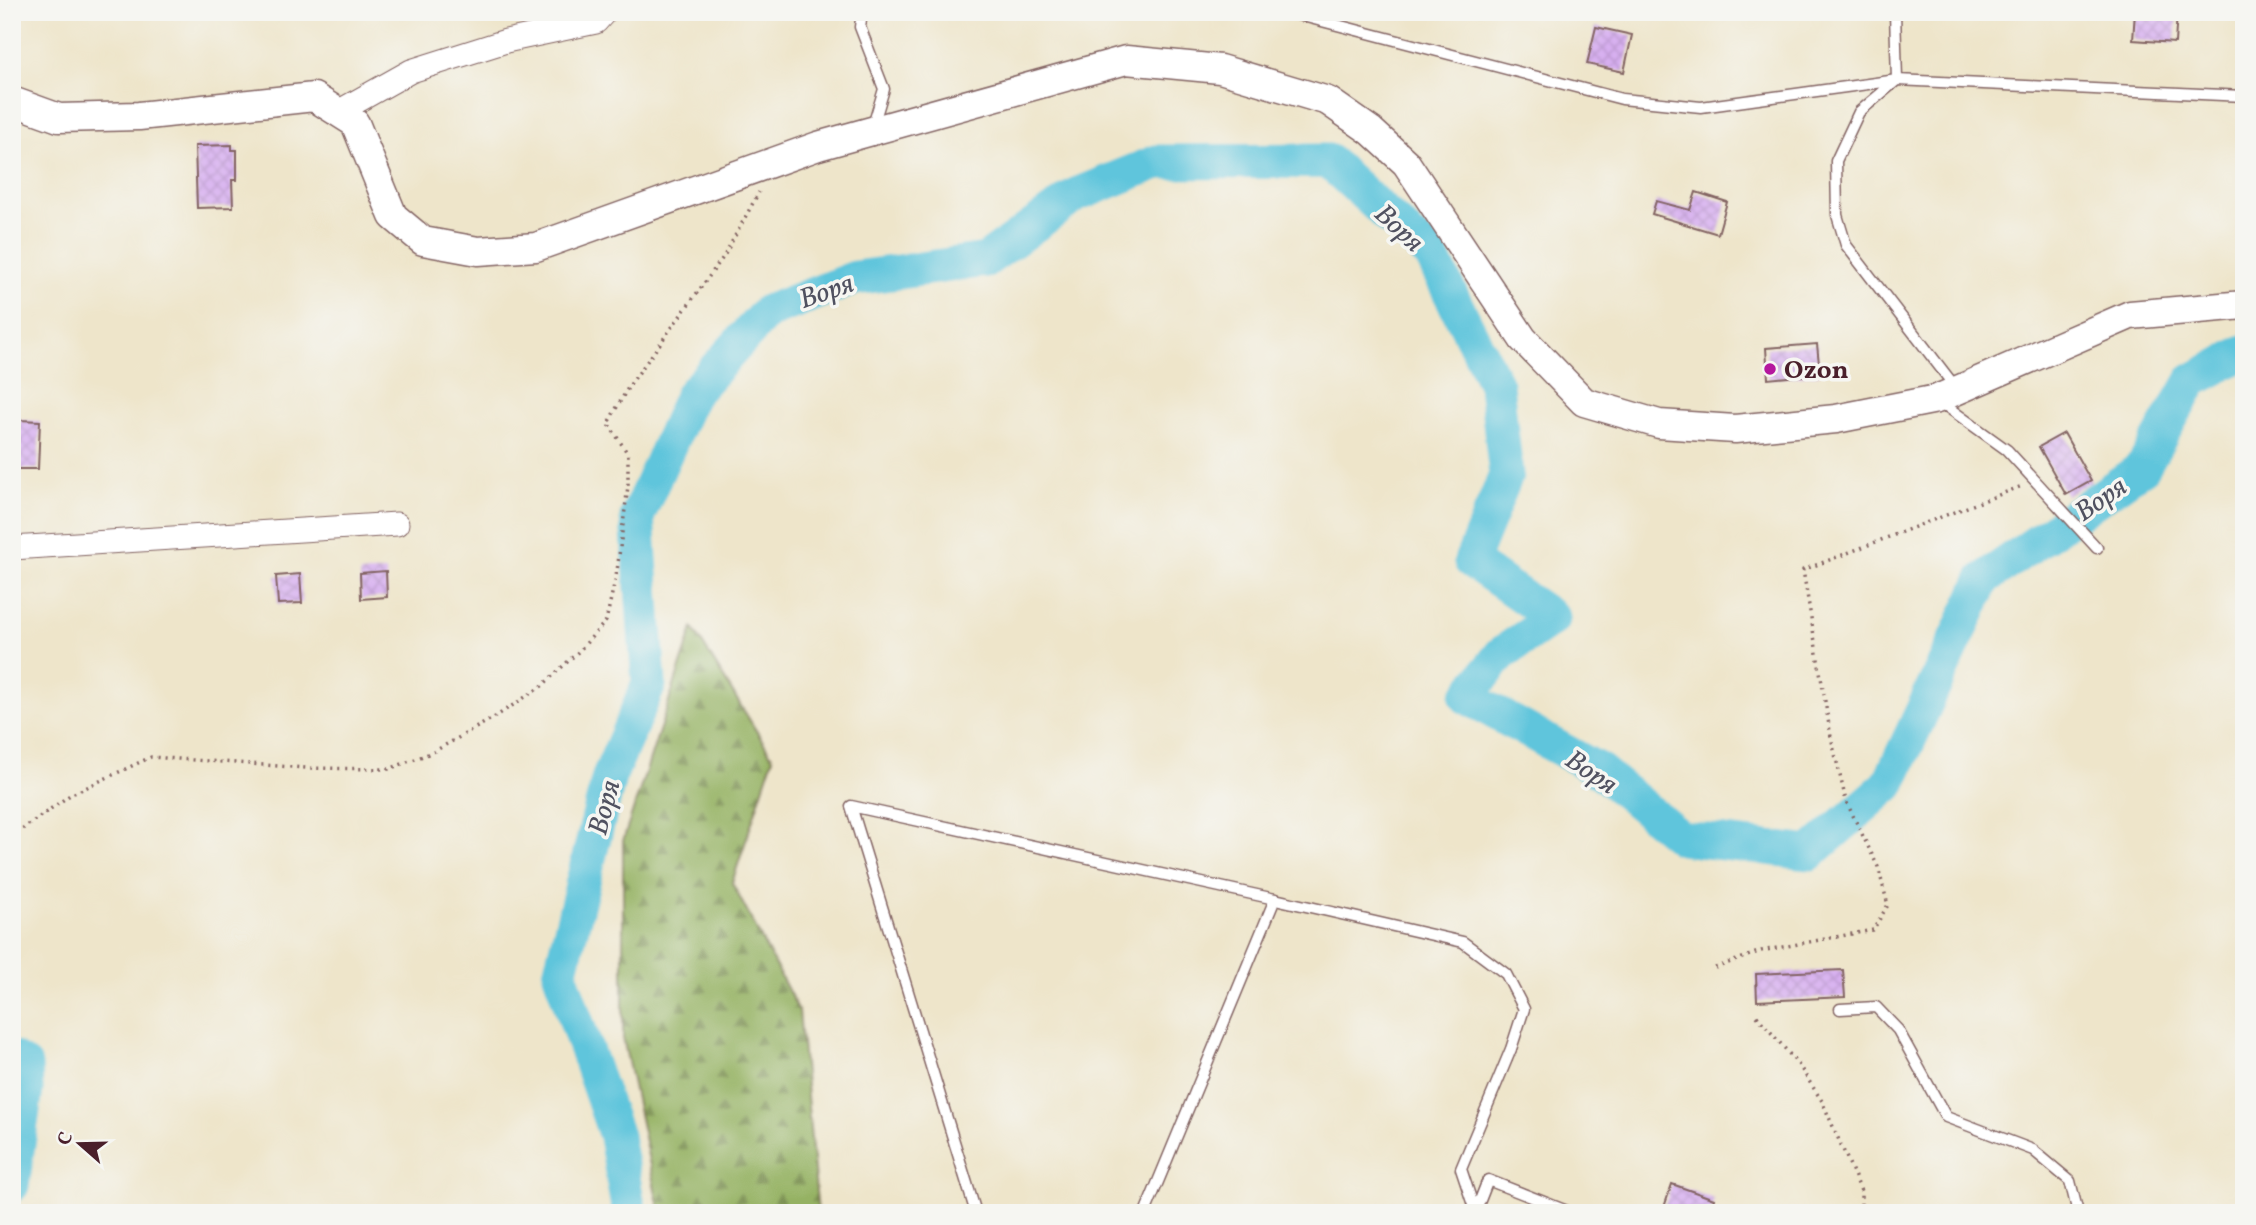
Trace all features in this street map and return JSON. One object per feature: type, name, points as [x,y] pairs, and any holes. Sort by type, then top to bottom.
[{"type":"street","points":[[338,112],[411,71],[506,41],[596,22],[604,12]]},
{"type":"street","points":[[12,101],[60,118],[139,116],[314,97],[355,123],[393,216],[423,241],[478,251],[536,247],[818,146],[1126,60],[1220,69],[1328,101],[1371,131],[1406,163],[1523,340],[1584,402],[1659,424],[1735,429],[1836,419],[1947,394],[2130,315],[2244,305]]},
{"type":"street","points":[[12,548],[397,524]]},
{"type":"lane","points":[[862,12],[860,27],[884,89],[872,131]]},
{"type":"lane","points":[[1286,12],[1622,99],[1701,107],[1897,80],[2244,96]]},
{"type":"lane","points":[[1895,12],[1897,80]]},
{"type":"lane","points":[[1897,80],[1859,112],[1836,161],[1837,215],[1846,245],[1947,394],[2007,450],[2097,548]]},
{"type":"lane","points":[[976,1213],[851,806],[1463,942],[1506,974],[1524,1009],[1511,1049],[1461,1169],[1475,1212]]},
{"type":"lane","points":[[1145,1213],[1275,900]]},
{"type":"lane","points":[[1840,1009],[1876,1007],[1898,1030],[1946,1117],[2033,1150],[2070,1181],[2078,1213]]},
{"type":"lane","points":[[1475,1212],[1488,1180],[1572,1213]]},
{"type":"path","points":[[12,839],[69,795],[151,757],[306,768],[389,769],[433,752],[495,717],[542,686],[606,621],[617,571],[628,486],[628,454],[608,423],[629,386],[724,256],[760,191]]},
{"type":"path","points":[[1715,968],[1761,951],[1872,930],[1888,905],[1878,867],[1846,800],[1831,737],[1803,570],[2034,481]]},
{"type":"path","points":[[1758,1016],[1798,1064],[1822,1101],[1861,1191],[1861,1213]]},
{"type":"green space","points":[[693,628],[773,758],[732,883],[799,1011],[818,1213],[660,1213],[623,1038],[623,841]]},
{"type":"building","points":[[2135,12],[2177,12],[2175,43],[2133,40]]},
{"type":"building","points":[[1596,27],[1632,35],[1624,72],[1587,64]]},
{"type":"building","points":[[232,145],[232,150],[237,150],[237,180],[232,180],[233,207],[197,208],[195,146]]},
{"type":"building","points":[[1696,192],[1727,202],[1718,234],[1652,214],[1656,201],[1690,210]]},
{"type":"building","points":[[1817,344],[1820,374],[1768,379],[1766,348]]},
{"type":"building","points":[[19,420],[40,421],[38,469],[17,469]]},
{"type":"building","points":[[2064,433],[2091,481],[2066,495],[2039,447]]},
{"type":"building","points":[[386,571],[387,597],[361,599],[360,573]]},
{"type":"building","points":[[300,574],[302,603],[278,604],[276,576]]},
{"type":"building","points":[[1843,970],[1845,997],[1757,1001],[1756,974]]},
{"type":"building","points":[[1672,1184],[1714,1199],[1710,1213],[1662,1213]]},
{"type":"waterway","name":"Воря","points":[[629,1213],[616,1136],[560,974],[609,777],[649,684],[637,517],[692,394],[767,312],[855,278],[986,260],[1076,195],[1157,162],[1328,161],[1431,255],[1496,385],[1506,475],[1471,561],[1553,618],[1501,654],[1467,697],[1600,771],[1681,838],[1810,853],[1888,785],[1984,579],[2143,467],[2192,381],[2244,352]]},
{"type":"waterway","name":"Воря","points":[[12,1058],[25,1066],[26,1089],[12,1185]]},
{"type":"place","name":"Ozon","points":[[1770,369]]}]
